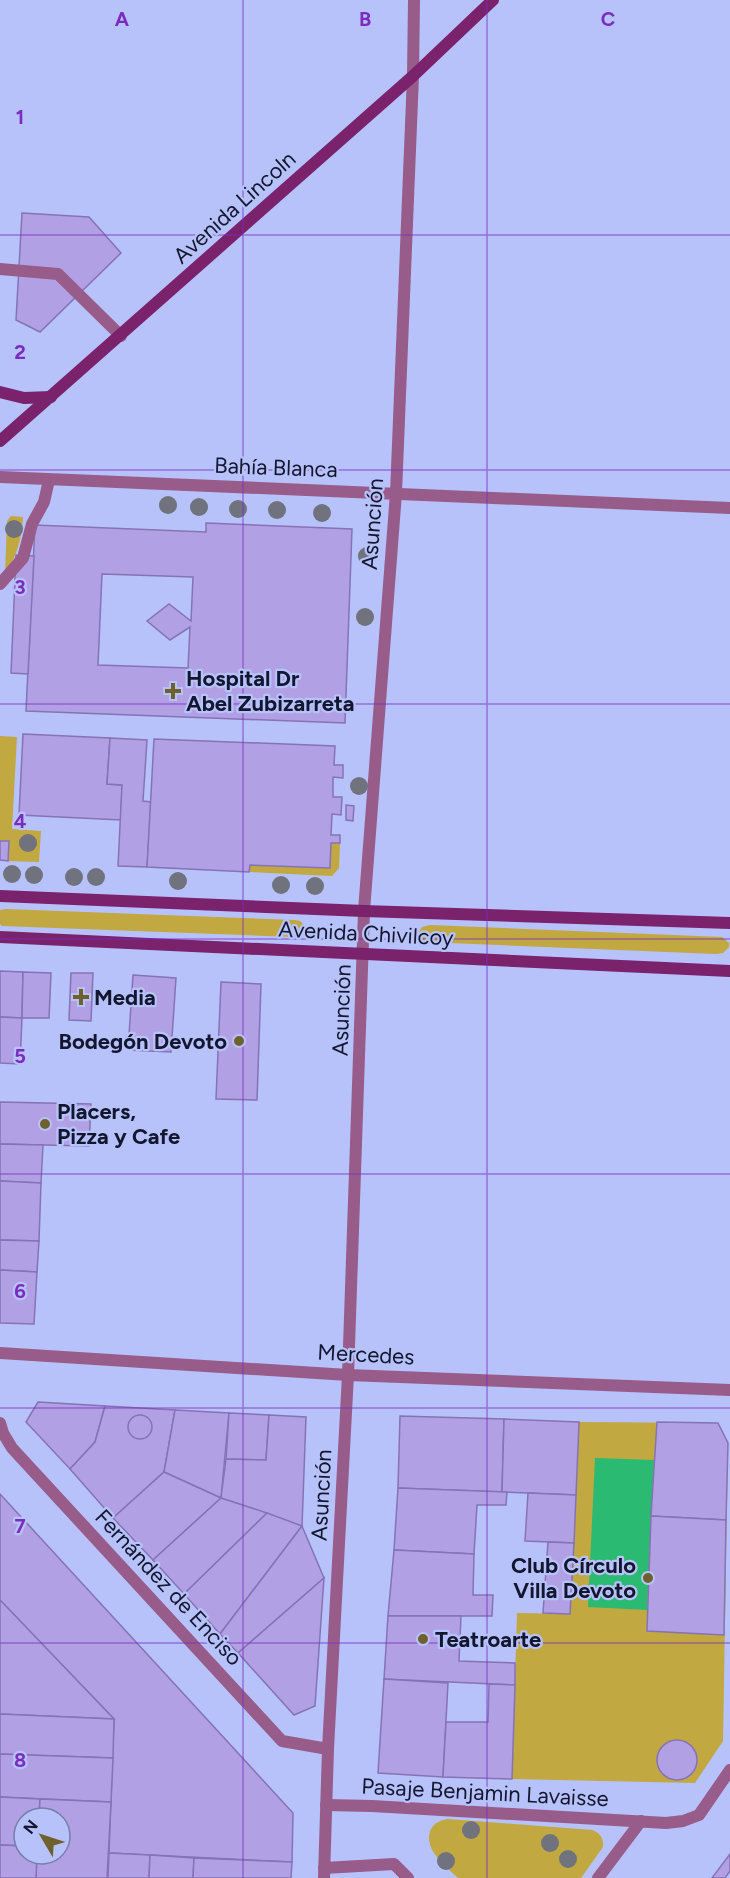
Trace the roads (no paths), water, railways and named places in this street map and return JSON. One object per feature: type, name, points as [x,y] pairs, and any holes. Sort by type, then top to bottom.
[{"type":"street","name":"Asunción","points":[[324,1873],[328,1749],[348,1375],[364,911],[396,493],[414,0]]},
{"type":"street","name":"Avenida Lincoln","points":[[0,441],[413,76],[493,0]]},
{"type":"street","points":[[0,269],[58,274],[121,336]]},
{"type":"street","points":[[0,392],[24,398],[52,397]]},
{"type":"street","name":"Bahía Blanca","points":[[0,477],[730,508]]},
{"type":"street","points":[[0,584],[23,558],[32,524],[44,502],[49,480]]},
{"type":"street","name":"Avenida Chivilcoy","points":[[0,896],[364,911],[730,922]]},
{"type":"street","name":"Avenida Chivilcoy","points":[[0,937],[730,970]]},
{"type":"street","name":"Mercedes","points":[[0,1353],[348,1375],[730,1390]]},
{"type":"street","name":"Fernández de Enciso","points":[[0,1423],[12,1448],[282,1741],[328,1749]]},
{"type":"street","name":"Pasaje Benjamin Lavaisse","points":[[326,1805],[666,1823],[683,1821],[699,1815],[730,1770]]},
{"type":"street","points":[[598,1878],[642,1821]]},
{"type":"street","points":[[324,1873],[394,1864],[408,1878]]},
{"type":"place","name":"Hospital Dr Abel Zubizarreta","points":[[173,691]]},
{"type":"place","name":"Media","points":[[81,997]]},
{"type":"place","name":"Bodegón Devoto","points":[[239,1041]]},
{"type":"place","name":"Placers, Pizza y Cafe","points":[[45,1124]]},
{"type":"place","name":"Club Círculo Villa Devoto","points":[[648,1578]]},
{"type":"place","name":"Teatroarte","points":[[423,1639]]}]
